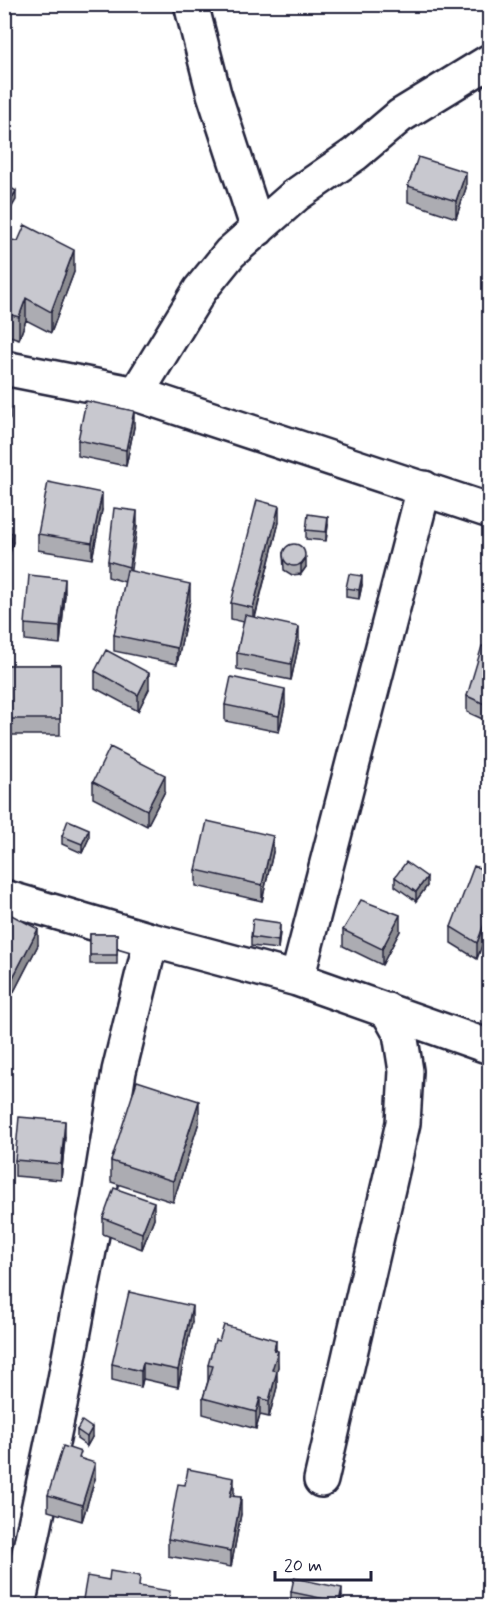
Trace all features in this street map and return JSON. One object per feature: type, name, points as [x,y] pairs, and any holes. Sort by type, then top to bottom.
[{"type":"street","points":[[191,4],[214,94],[258,228]]},
{"type":"street","points":[[136,394],[200,290],[230,253],[296,195],[355,154],[400,116],[489,60]]},
{"type":"street","points":[[4,368],[136,394],[489,511]]},
{"type":"street","points":[[297,979],[424,488]]},
{"type":"street","points":[[4,897],[297,979],[489,1047]]},
{"type":"street","points":[[18,1605],[65,1378],[98,1202],[118,1071],[151,940]]},
{"type":"street","points":[[321,1480],[403,1123],[406,1071],[400,1033],[387,1011]]},
{"type":"building","points":[[418,157],[466,172],[456,201],[408,186]]},
{"type":"building","points":[[4,184],[16,191],[6,208],[4,208]]},
{"type":"building","points":[[25,225],[74,250],[51,312],[26,298],[19,317],[4,313],[4,239],[18,241]]},
{"type":"building","points":[[4,396],[8,398],[10,410],[4,418]]},
{"type":"building","points":[[86,401],[134,411],[126,450],[78,440]]},
{"type":"building","points":[[48,482],[102,493],[92,543],[38,534]]},
{"type":"building","points":[[257,500],[279,506],[253,608],[231,603]]},
{"type":"building","points":[[114,508],[137,511],[129,567],[108,561]]},
{"type":"building","points":[[308,514],[328,517],[326,532],[306,530]]},
{"type":"building","points":[[4,531],[13,533],[7,556],[4,555]]},
{"type":"building","points":[[294,544],[302,547],[305,555],[302,563],[294,566],[286,563],[283,555],[286,547]]},
{"type":"building","points":[[127,570],[190,584],[177,648],[114,635]]},
{"type":"building","points":[[349,574],[362,576],[359,590],[346,588]]},
{"type":"building","points":[[29,575],[65,579],[60,627],[25,624]]},
{"type":"building","points":[[245,615],[299,627],[291,664],[237,653]]},
{"type":"building","points":[[482,646],[489,647],[489,706],[467,696]]},
{"type":"building","points":[[106,650],[149,673],[138,695],[95,671]]},
{"type":"building","points":[[4,665],[60,665],[60,719],[5,719]]},
{"type":"building","points":[[231,677],[285,689],[279,716],[225,705]]},
{"type":"building","points":[[110,747],[165,775],[147,810],[93,782]]},
{"type":"building","points":[[68,820],[89,829],[82,844],[62,836]]},
{"type":"building","points":[[207,821],[273,836],[262,885],[196,870]]},
{"type":"building","points":[[406,862],[427,877],[416,892],[395,877]]},
{"type":"building","points":[[474,866],[489,872],[489,911],[477,943],[451,927]]},
{"type":"building","points":[[361,900],[400,915],[382,949],[343,930]]},
{"type":"building","points":[[4,911],[38,929],[7,989],[4,987]]},
{"type":"building","points":[[253,919],[280,923],[278,941],[251,937]]},
{"type":"building","points":[[90,934],[117,934],[117,955],[90,955]]},
{"type":"building","points":[[137,1081],[199,1101],[173,1181],[111,1161]]},
{"type":"building","points":[[19,1117],[65,1121],[61,1164],[15,1160]]},
{"type":"building","points":[[114,1188],[154,1202],[142,1233],[103,1218]]},
{"type":"building","points":[[129,1292],[192,1306],[178,1370],[143,1363],[141,1371],[112,1364]]},
{"type":"building","points":[[224,1325],[276,1340],[274,1350],[278,1351],[272,1370],[277,1371],[269,1401],[260,1398],[256,1412],[203,1398],[213,1366],[208,1365],[215,1340],[219,1341]]},
{"type":"building","points":[[82,1421],[92,1428],[87,1437],[77,1430]]},
{"type":"building","points":[[63,1446],[81,1452],[79,1458],[95,1463],[82,1505],[48,1495]]},
{"type":"building","points":[[188,1469],[234,1478],[230,1496],[241,1497],[231,1551],[168,1539],[178,1484],[185,1485]]},
{"type":"building","points":[[110,1571],[140,1576],[139,1586],[170,1591],[168,1605],[82,1605],[87,1576],[109,1580]]},
{"type":"building","points":[[294,1578],[342,1588],[339,1602],[291,1592]]},
{"type":"building","points":[[313,1601],[337,1605],[312,1605]]}]
